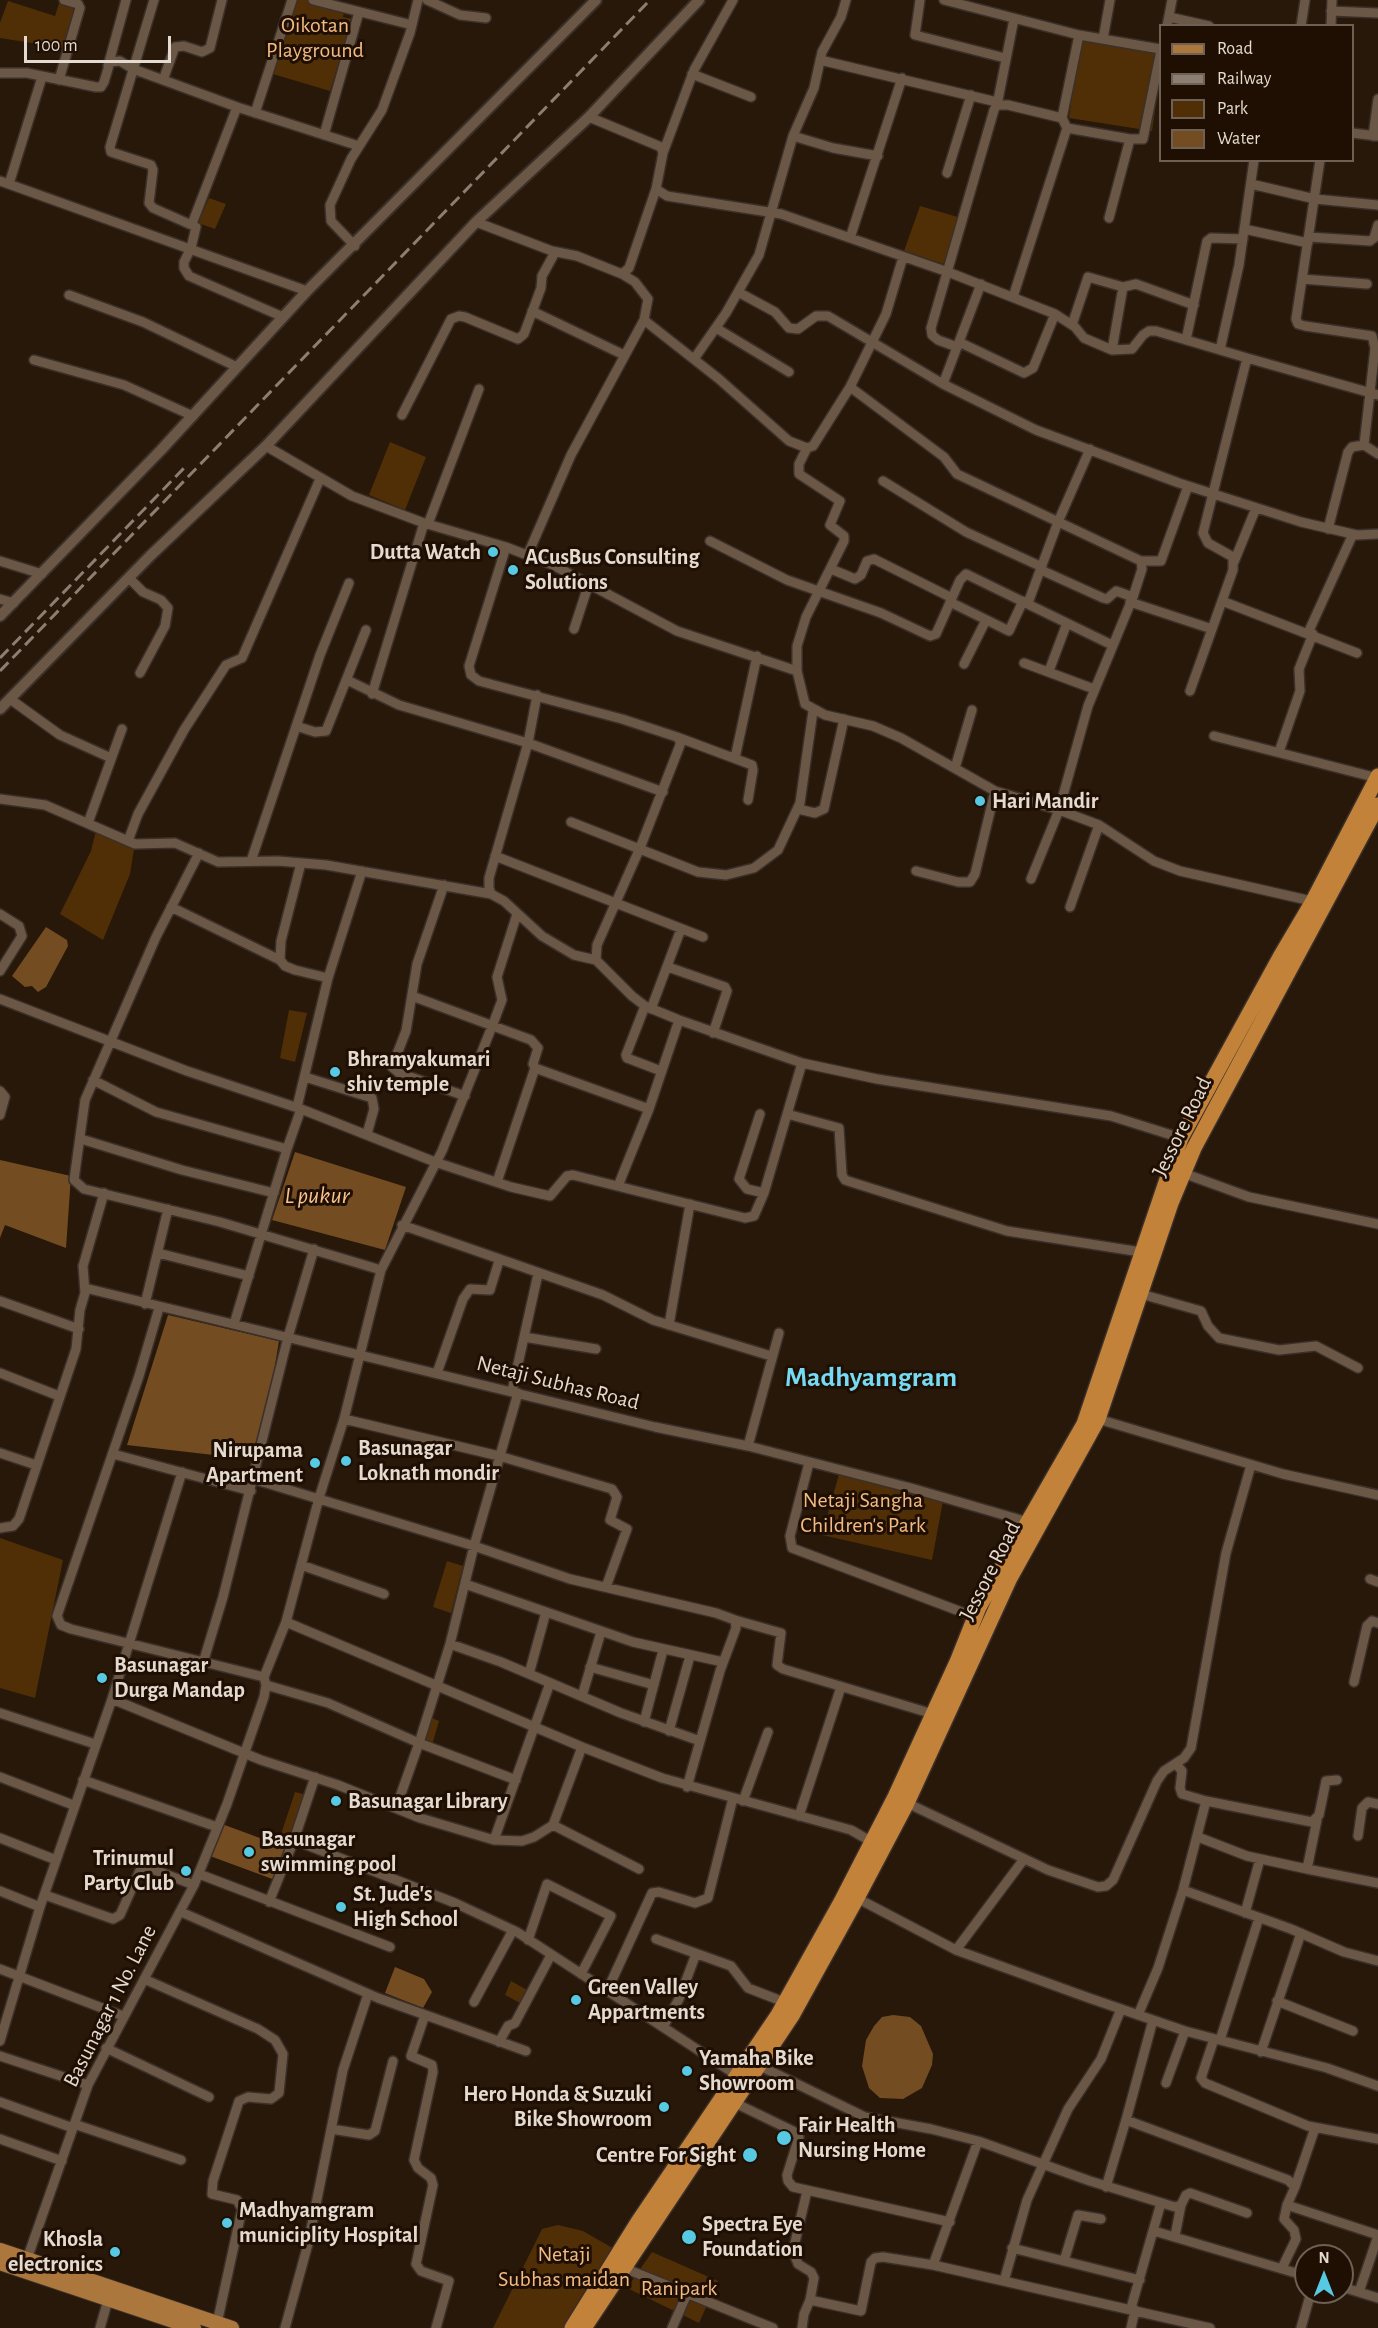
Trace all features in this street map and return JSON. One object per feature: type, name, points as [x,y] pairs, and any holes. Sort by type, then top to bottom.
[{"type":"highway","points":[[572,2328],[658,2204],[852,1895],[872,1842],[933,1714],[975,1617],[1091,1408],[1141,1252],[1182,1138],[1280,957],[1320,902],[1377,777]]},
{"type":"highway","name":"Jessore Road","points":[[584,2328],[624,2268],[658,2204],[735,2103],[793,2014],[852,1895],[906,1803],[1010,1578],[1098,1419],[1184,1173],[1197,1142],[1320,902],[1378,805]]},
{"type":"main road","points":[[0,2250],[25,2265],[108,2300],[179,2326],[194,2328]]},
{"type":"main road","points":[[0,2263],[25,2265],[217,2326],[232,2328]]},
{"type":"street","points":[[59,80],[80,8],[78,4],[64,0]]},
{"type":"street","points":[[0,73],[42,76],[101,87],[126,0]]},
{"type":"street","points":[[154,0],[110,147],[111,152],[151,165],[153,170],[149,202],[153,208],[196,227],[184,267],[189,276],[283,317]]},
{"type":"street","points":[[163,80],[175,47],[184,46],[202,52],[210,48],[222,0]]},
{"type":"street","points":[[255,113],[292,0]]},
{"type":"street","points":[[313,0],[412,25]]},
{"type":"street","points":[[355,246],[331,221],[329,212],[333,195],[359,146],[382,110],[412,25],[418,0]]},
{"type":"street","points":[[427,0],[460,15],[486,18]]},
{"type":"street","points":[[0,616],[193,416],[308,291],[596,0]]},
{"type":"street","points":[[0,709],[129,578],[266,446],[476,222],[589,117],[699,0]]},
{"type":"street","points":[[622,274],[629,267],[656,189],[663,153],[692,74],[733,0]]},
{"type":"street","points":[[694,359],[716,328],[759,255],[793,136],[814,88],[820,60],[841,17],[846,0]]},
{"type":"street","points":[[920,0],[915,34],[1005,58]]},
{"type":"street","points":[[944,0],[1079,35],[1159,50]]},
{"type":"street","points":[[980,10],[984,0]]},
{"type":"street","points":[[1103,39],[1110,0]]},
{"type":"street","points":[[1172,0],[1168,21],[1193,24]]},
{"type":"street","points":[[1301,24],[1305,0]]},
{"type":"street","points":[[1331,24],[1332,0]]},
{"type":"street","points":[[1331,11],[1378,13]]},
{"type":"street","points":[[324,135],[359,12]]},
{"type":"street","points":[[1014,19],[997,103],[931,328],[932,335],[938,340],[958,345],[1024,373],[1033,368],[1055,314]]},
{"type":"street","points":[[1013,297],[1067,128],[1062,118],[1079,35]]},
{"type":"street","points":[[108,66],[115,60],[237,107],[359,146]]},
{"type":"street","points":[[820,60],[1062,118]]},
{"type":"street","points":[[1067,128],[1130,139],[1143,139],[1159,65]]},
{"type":"street","points":[[692,74],[751,97]]},
{"type":"street","points":[[42,76],[4,182],[308,291]]},
{"type":"street","points":[[850,238],[902,78]]},
{"type":"street","points":[[947,173],[971,95]]},
{"type":"street","points":[[1354,133],[1375,136],[1378,99]]},
{"type":"street","points":[[192,224],[237,107]]},
{"type":"street","points":[[1150,111],[1159,112]]},
{"type":"street","points":[[589,117],[656,143],[663,153]]},
{"type":"street","points":[[793,136],[833,148],[878,156]]},
{"type":"street","points":[[1109,218],[1130,139]]},
{"type":"street","points":[[1220,350],[1243,240],[1254,162]]},
{"type":"street","points":[[1320,162],[1296,319],[1298,324],[1372,336],[1375,348],[1373,393],[1364,445]]},
{"type":"street","points":[[1251,184],[1315,200],[1378,205]]},
{"type":"street","points":[[656,189],[667,196],[772,211],[948,272],[1055,314],[1072,325],[1084,338],[1112,350],[1132,349],[1149,331],[1373,393]]},
{"type":"street","points":[[476,222],[552,251],[577,256],[622,274],[635,282],[648,299],[644,320],[562,474],[528,554]]},
{"type":"street","points":[[1244,229],[1308,240],[1370,241],[1374,238],[1378,225]]},
{"type":"street","points":[[1186,340],[1207,241],[1211,238],[1243,240]]},
{"type":"street","points":[[402,415],[451,319],[465,317],[518,339],[524,334],[541,288],[542,276],[553,256],[552,251]]},
{"type":"street","points":[[644,320],[694,359],[789,441],[807,448],[813,446],[850,387],[892,298],[903,257]]},
{"type":"street","points":[[1072,325],[1088,277],[1123,287],[1136,284],[1194,305]]},
{"type":"street","points":[[1302,279],[1367,284]]},
{"type":"street","points":[[943,384],[981,284]]},
{"type":"street","points":[[1112,350],[1123,287]]},
{"type":"street","points":[[738,292],[775,312],[789,328],[798,329],[816,316],[828,316],[873,340],[943,384],[1024,426],[1188,486],[1256,508],[1328,529],[1353,534],[1378,534]]},
{"type":"street","points":[[69,295],[143,322],[237,367]]},
{"type":"street","points":[[532,311],[624,355]]},
{"type":"street","points":[[716,328],[789,372]]},
{"type":"street","points":[[1234,562],[1230,554],[1204,539],[1203,527],[1214,495],[1247,358]]},
{"type":"street","points":[[34,360],[124,385],[193,416]]},
{"type":"street","points":[[850,387],[944,457],[957,474],[1141,561],[1161,561],[1188,486]]},
{"type":"street","points":[[372,694],[426,523],[479,389]]},
{"type":"street","points":[[1328,529],[1348,452],[1352,447],[1364,445],[1378,454]]},
{"type":"street","points":[[266,446],[352,496],[426,523],[528,554],[589,583],[677,631],[796,671]]},
{"type":"street","points":[[807,448],[799,464],[799,474],[840,501],[830,525],[844,536],[844,541],[801,631],[796,654],[796,671],[805,704],[813,711],[873,726],[901,738],[995,791],[1059,810],[1099,825],[1142,854],[1180,872],[1320,902]]},
{"type":"street","points":[[831,569],[855,579],[861,575],[867,561],[874,559],[1009,631],[1041,568],[1090,449]]},
{"type":"street","points":[[128,841],[138,814],[184,730],[226,665],[242,658],[320,479]]},
{"type":"street","points":[[883,481],[966,532],[1103,598],[1107,599],[1116,591],[1212,629]]},
{"type":"street","points":[[1190,691],[1234,562],[1256,508]]},
{"type":"street","points":[[1278,752],[1300,691],[1299,669],[1310,633],[1353,534]]},
{"type":"street","points":[[710,541],[787,580],[881,613],[930,636],[936,634],[960,580],[966,574],[1112,645]]},
{"type":"street","points":[[506,547],[475,642],[469,666],[471,675],[479,681],[537,695],[677,737],[752,765],[748,800]]},
{"type":"street","points":[[0,561],[42,574]]},
{"type":"street","points":[[1031,879],[1059,810],[1094,689],[1132,599],[1142,569],[1141,561]]},
{"type":"street","points":[[129,578],[143,592],[161,600],[168,608],[165,626],[140,673]]},
{"type":"street","points":[[251,861],[320,655],[349,583]]},
{"type":"street","points":[[574,629],[589,583]]},
{"type":"street","points":[[0,599],[14,603]]},
{"type":"street","points":[[1222,601],[1357,653]]},
{"type":"street","points":[[964,664],[986,620]]},
{"type":"street","points":[[1049,671],[1067,623]]},
{"type":"street","points":[[296,726],[315,732],[326,731],[366,630]]},
{"type":"street","points":[[735,758],[757,656]]},
{"type":"street","points":[[1024,663],[1094,689]]},
{"type":"street","points":[[347,680],[372,694],[414,710],[528,742],[663,792]]},
{"type":"street","points":[[491,894],[489,878],[528,742],[537,695]]},
{"type":"street","points":[[10,699],[60,735],[111,758]]},
{"type":"street","points":[[955,768],[972,710]]},
{"type":"street","points":[[571,822],[698,872],[713,875],[741,873],[767,861],[778,850],[798,809],[804,785],[813,711]]},
{"type":"street","points":[[798,809],[815,813],[824,809],[844,719]]},
{"type":"street","points":[[88,823],[122,729]]},
{"type":"street","points":[[1214,736],[1377,777]]},
{"type":"street","points":[[596,960],[597,945],[614,902],[663,792],[680,745],[677,737]]},
{"type":"street","points":[[916,872],[958,882],[970,882],[975,874],[995,791]]},
{"type":"street","points":[[0,798],[45,805],[128,841],[142,844],[166,841],[218,862],[301,863],[362,871],[491,894],[560,948],[574,955],[596,960],[648,1007],[713,1033],[802,1064],[877,1080],[1086,1111],[1130,1121],[1182,1138]]},
{"type":"street","points":[[1070,907],[1099,825]]},
{"type":"street","points":[[199,853],[171,907],[82,1108],[81,1139],[74,1180],[84,1189],[263,1234],[381,1270]]},
{"type":"street","points":[[495,856],[703,938]]},
{"type":"street","points":[[280,960],[281,941],[301,863]]},
{"type":"street","points":[[234,1324],[288,1149],[328,978],[362,871]]},
{"type":"street","points":[[444,885],[417,964],[406,1031],[392,1067],[399,1073],[465,1096]]},
{"type":"street","points":[[171,907],[280,960],[285,966],[328,978]]},
{"type":"street","points":[[0,914],[19,926],[22,936],[0,971]]},
{"type":"street","name":"Basunagar 1 No. Lane","points":[[25,2265],[88,2085],[194,1885],[244,1753],[265,1681],[286,1622],[319,1498],[344,1419],[381,1270],[441,1151],[493,1024],[502,1000],[498,977],[517,914]]},
{"type":"street","points":[[661,1071],[627,1058],[626,1054],[668,968],[681,929]]},
{"type":"street","points":[[668,968],[725,987],[727,991],[713,1033]]},
{"type":"street","points":[[412,996],[493,1024],[536,1044],[535,1068],[497,1182]]},
{"type":"street","points":[[0,999],[188,1071],[299,1108],[435,1162],[543,1196],[550,1196],[567,1176],[573,1175],[749,1218],[757,1211],[764,1193],[802,1064]]},
{"type":"street","points":[[618,1186],[649,1109],[679,1020]]},
{"type":"street","points":[[535,1068],[649,1109]]},
{"type":"street","points":[[305,1077],[372,1098],[374,1109],[367,1134]]},
{"type":"street","points":[[93,1080],[156,1112],[288,1149]]},
{"type":"street","points":[[0,1091],[5,1097],[0,1115]]},
{"type":"street","points":[[760,1114],[739,1179],[747,1189],[764,1193]]},
{"type":"street","points":[[787,1114],[839,1128],[842,1175],[845,1180],[1007,1231],[1141,1252]]},
{"type":"street","points":[[81,1139],[191,1172],[274,1193]]},
{"type":"street","points":[[1184,1173],[1249,1197],[1378,1224]]},
{"type":"street","points":[[0,1528],[13,1526],[19,1519],[76,1349],[85,1288],[83,1266],[104,1193]]},
{"type":"street","points":[[669,1325],[690,1204]]},
{"type":"street","points":[[145,1304],[168,1209]]},
{"type":"street","points":[[402,1225],[603,1295],[642,1315],[669,1325],[771,1356]]},
{"type":"street","points":[[203,1663],[251,1491],[288,1337],[314,1249]]},
{"type":"street","points":[[158,1253],[249,1276]]},
{"type":"street","points":[[437,1373],[463,1299],[470,1289],[490,1290],[500,1261]]},
{"type":"street","points":[[396,1808],[450,1644],[474,1546],[500,1456],[538,1274]]},
{"type":"street","name":"Netaji Subhas Road","points":[[85,1288],[159,1308],[234,1324],[655,1427],[748,1446],[910,1488],[1028,1522]]},
{"type":"street","points":[[1141,1294],[1201,1311],[1208,1326],[1219,1338],[1278,1350],[1316,1346],[1358,1368]]},
{"type":"street","points":[[0,1301],[79,1329]]},
{"type":"street","points":[[159,1308],[113,1454],[57,1616],[61,1625],[265,1681],[328,1703],[418,1743],[516,1780]]},
{"type":"street","points":[[748,1446],[779,1333]]},
{"type":"street","points":[[524,1337],[596,1349]]},
{"type":"street","points":[[0,1373],[59,1396]]},
{"type":"street","points":[[344,1419],[500,1456],[606,1485],[616,1492],[610,1520],[627,1529],[606,1587]]},
{"type":"street","points":[[1098,1419],[1308,1481],[1378,1495]]},
{"type":"street","points":[[0,1453],[36,1465]]},
{"type":"street","points":[[113,1454],[251,1491]]},
{"type":"street","points":[[809,1463],[790,1536],[792,1548],[975,1617]]},
{"type":"street","points":[[906,1803],[1024,1859],[1090,1886],[1106,1886],[1113,1880],[1156,1781],[1191,1748],[1226,1553],[1251,1465]]},
{"type":"street","points":[[0,2041],[40,1906],[73,1805],[112,1698],[182,1472]]},
{"type":"street","points":[[253,1479],[474,1546],[570,1579],[716,1613],[781,1633],[777,1665],[933,1714]]},
{"type":"street","points":[[301,1565],[384,1594]]},
{"type":"street","points":[[465,1584],[601,1632],[663,1650],[723,1662]]},
{"type":"street","points":[[529,1674],[546,1612]]},
{"type":"street","points":[[687,1786],[723,1662],[736,1628],[735,1620]]},
{"type":"street","points":[[286,1622],[438,1684],[582,1748],[687,1786],[851,1830],[872,1842]]},
{"type":"street","points":[[1354,1682],[1366,1626],[1372,1622],[1378,1623]]},
{"type":"street","points":[[582,1696],[601,1632]]},
{"type":"street","points":[[450,1644],[644,1722],[700,1742]]},
{"type":"street","points":[[644,1722],[663,1650]]},
{"type":"street","points":[[669,1731],[690,1656]]},
{"type":"street","points":[[590,1667],[654,1685]]},
{"type":"street","points":[[494,1840],[550,1683]]},
{"type":"street","points":[[799,1816],[841,1686]]},
{"type":"street","points":[[112,1698],[244,1753],[396,1808],[494,1840],[522,1841],[554,1825],[582,1748]]},
{"type":"street","points":[[0,1713],[95,1744]]},
{"type":"street","points":[[607,1991],[652,1893],[659,1892],[695,1903],[708,1898],[738,1800],[768,1732]]},
{"type":"street","points":[[1176,1764],[1182,1771],[1180,1788],[1182,1794],[1312,1822],[1317,1820]]},
{"type":"street","points":[[0,1777],[73,1805]]},
{"type":"street","points":[[269,1902],[294,1840],[315,1777]]},
{"type":"street","points":[[1307,1869],[1324,1785],[1330,1779],[1338,1780]]},
{"type":"street","points":[[83,1780],[217,1827]]},
{"type":"street","points":[[1138,2015],[1158,1968],[1183,1890],[1206,1801]]},
{"type":"street","points":[[1358,1836],[1362,1808],[1368,1802],[1378,1804]]},
{"type":"street","points":[[554,1825],[639,1869]]},
{"type":"street","points":[[1198,1837],[1260,1859],[1378,1883]]},
{"type":"street","points":[[0,1838],[56,1860]]},
{"type":"street","points":[[294,1840],[455,1903],[513,1930],[738,2076]]},
{"type":"street","points":[[956,1950],[1024,1859]]},
{"type":"street","points":[[1245,1913],[1260,1859]]},
{"type":"street","points":[[45,1895],[113,1919],[120,1915],[141,1868],[152,1869],[194,1885]]},
{"type":"street","points":[[199,1874],[390,1947]]},
{"type":"street","points":[[528,1940],[547,1884],[611,1916],[581,1974]]},
{"type":"street","points":[[1183,1890],[1301,1933],[1344,1952],[1378,1961]]},
{"type":"street","points":[[0,1891],[40,1906]]},
{"type":"street","points":[[852,1895],[956,1950],[1185,2031],[1326,2068],[1378,2086]]},
{"type":"street","points":[[181,1912],[368,1994],[526,2051]]},
{"type":"street","points":[[1258,1918],[1217,2040],[1201,2078],[1204,2083],[1315,2128],[1378,2139]]},
{"type":"street","points":[[474,2002],[513,1930]]},
{"type":"street","points":[[1261,2052],[1301,1933]]},
{"type":"street","points":[[656,1940],[731,1966],[748,1988],[784,2002]]},
{"type":"street","points":[[663,2027],[679,1999],[696,1954]]},
{"type":"street","points":[[499,2042],[508,2026],[515,2023],[551,1955]]},
{"type":"street","points":[[0,1969],[123,2016]]},
{"type":"street","points":[[144,1978],[258,2029],[279,2045],[284,2063],[279,2093],[271,2099],[248,2097],[239,2101],[213,2181],[212,2194],[237,2200],[242,2209],[217,2326]]},
{"type":"street","points":[[285,2328],[308,2244],[343,2070],[368,1994]]},
{"type":"street","points":[[1277,2001],[1353,2031]]},
{"type":"street","points":[[1004,2281],[1012,2248],[1043,2165],[1068,2109],[1101,2059],[1121,2009]]},
{"type":"street","points":[[425,2015],[411,2056],[432,2065],[433,2072],[414,2160],[418,2168],[430,2178],[433,2185],[416,2264],[421,2271],[449,2281],[436,2328]]},
{"type":"street","points":[[1106,2187],[1153,2020]]},
{"type":"street","points":[[1166,2083],[1185,2031]]},
{"type":"street","points":[[106,2048],[208,2097]]},
{"type":"street","points":[[0,2056],[88,2085]]},
{"type":"street","points":[[331,2129],[369,2135],[375,2131],[393,2061]]},
{"type":"street","points":[[760,2066],[865,2117],[931,2129],[978,2141],[1106,2187],[1161,2203],[1181,2205]]},
{"type":"street","points":[[0,2102],[181,2160]]},
{"type":"street","points":[[735,2103],[795,2132],[799,2137],[788,2181],[793,2187],[950,2222]]},
{"type":"street","points":[[1126,2120],[1288,2180],[1295,2187]]},
{"type":"street","points":[[1282,2268],[1296,2239],[1294,2230],[1284,2219],[1287,2205],[1315,2128]]},
{"type":"street","points":[[0,2139],[62,2161]]},
{"type":"street","points":[[933,2265],[978,2141]]},
{"type":"street","points":[[802,2328],[814,2278],[811,2272],[798,2264],[793,2251],[807,2191]]},
{"type":"street","points":[[1175,2236],[1181,2205],[1186,2195],[1190,2193],[1247,2213]]},
{"type":"street","points":[[1131,2328],[1133,2309],[1161,2203]]},
{"type":"street","points":[[1287,2205],[1378,2236],[1359,2292]]},
{"type":"street","points":[[1064,2261],[1078,2215],[1101,2219]]},
{"type":"street","points":[[1154,2231],[1294,2272]]},
{"type":"street","points":[[1012,2248],[1140,2280]]},
{"type":"street","points":[[810,2300],[861,2311],[872,2262],[875,2258],[883,2257],[933,2265],[1209,2328]]},
{"type":"street","points":[[624,2268],[687,2294],[749,2324],[773,2328]]},
{"type":"street","points":[[1354,2291],[1378,2298]]},
{"type":"street","points":[[672,2328],[687,2294]]},
{"type":"street","points":[[100,2328],[108,2300]]},
{"type":"street","points":[[1301,2328],[1308,2304]]},
{"type":"green space","points":[[60,0],[85,5],[70,49],[0,38],[0,23],[8,1],[55,16]]},
{"type":"green space","name":"Oikotan Playground","points":[[294,0],[333,0],[346,3],[343,17],[352,19],[330,91],[273,74]]},
{"type":"green space","points":[[1079,37],[1159,43],[1159,82],[1152,131],[1069,118]]},
{"type":"green space","points":[[209,198],[226,204],[215,229],[198,223]]},
{"type":"green space","points":[[920,206],[958,217],[947,265],[904,251]]},
{"type":"green space","points":[[390,442],[426,457],[405,510],[369,495]]},
{"type":"green space","points":[[96,831],[134,849],[130,874],[103,940],[60,914],[91,851]]},
{"type":"green space","points":[[289,1010],[307,1013],[295,1062],[280,1058]]},
{"type":"green space","name":"Netaji Sangha Children's Park","points":[[839,1474],[943,1501],[932,1560],[822,1535]]},
{"type":"green space","points":[[0,1538],[63,1560],[35,1698],[0,1688]]},
{"type":"green space","points":[[447,1561],[463,1566],[451,1613],[433,1607]]},
{"type":"green space","points":[[430,1717],[439,1721],[432,1745],[424,1742]]},
{"type":"green space","points":[[295,1792],[307,1795],[289,1837],[281,1834]]},
{"type":"green space","points":[[511,1981],[529,1991],[522,2004],[505,1995]]},
{"type":"green space","name":"Netaji Subhas maidan","points":[[558,2225],[583,2231],[616,2250],[569,2328],[493,2328],[542,2229]]},
{"type":"green space","name":"Ranipark","points":[[652,2252],[718,2281],[699,2323],[627,2288]]},
{"type":"water","points":[[46,927],[67,940],[68,946],[46,987],[38,992],[32,986],[25,987],[12,976]]},
{"type":"water","name":"L pukur","points":[[295,1152],[406,1187],[385,1250],[272,1220]]},
{"type":"water","points":[[0,1160],[71,1176],[66,1248],[5,1225],[0,1238]]},
{"type":"water","points":[[168,1315],[279,1341],[266,1421],[248,1459],[127,1445]]},
{"type":"water","name":"Basunagar swimming pool","points":[[222,1824],[287,1848],[275,1880],[210,1856]]},
{"type":"water","points":[[395,1967],[424,1979],[432,1992],[423,2008],[385,1993]]},
{"type":"water","points":[[893,2015],[910,2017],[921,2026],[933,2054],[932,2065],[922,2088],[903,2099],[880,2098],[869,2088],[862,2066],[866,2040],[874,2026],[882,2017]]},
{"type":"railway","points":[[0,671],[650,0]]},
{"type":"railway","points":[[0,658],[186,466]]},
{"type":"place","name":"Dutta Watch","points":[[493,552]]},
{"type":"place","name":"ACusBus Consulting Solutions","points":[[513,570]]},
{"type":"place","name":"Hari Mandir","points":[[980,801]]},
{"type":"place","name":"Bhramyakumari shiv temple","points":[[335,1072]]},
{"type":"place","name":"Basunagar Loknath mondir","points":[[346,1461]]},
{"type":"place","name":"Nirupama Apartment","points":[[315,1463]]},
{"type":"place","name":"Basunagar Durga Mandap","points":[[102,1678]]},
{"type":"place","name":"Basunagar Library","points":[[336,1801]]},
{"type":"place","name":"Basunagar swimming pool","points":[[249,1852]]},
{"type":"place","name":"Trinumul Party Club","points":[[186,1871]]},
{"type":"place","name":"St. Jude's High School","points":[[341,1907]]},
{"type":"place","name":"Green Valley Appartments","points":[[576,2000]]},
{"type":"place","name":"Yamaha Bike Showroom","points":[[687,2071]]},
{"type":"place","name":"Hero Honda & Suzuki Bike Showroom","points":[[664,2107]]},
{"type":"place","name":"Fair Health Nursing Home","points":[[784,2138]]},
{"type":"place","name":"Centre For Sight","points":[[750,2155]]},
{"type":"place","name":"Madhyamgram municiplity Hospital","points":[[227,2223]]},
{"type":"place","name":"Spectra Eye Foundation","points":[[689,2237]]},
{"type":"place","name":"Khosla electronics","points":[[115,2252]]},
{"type":"district","name":"Madhyamgram","points":[[871,1378]]}]
